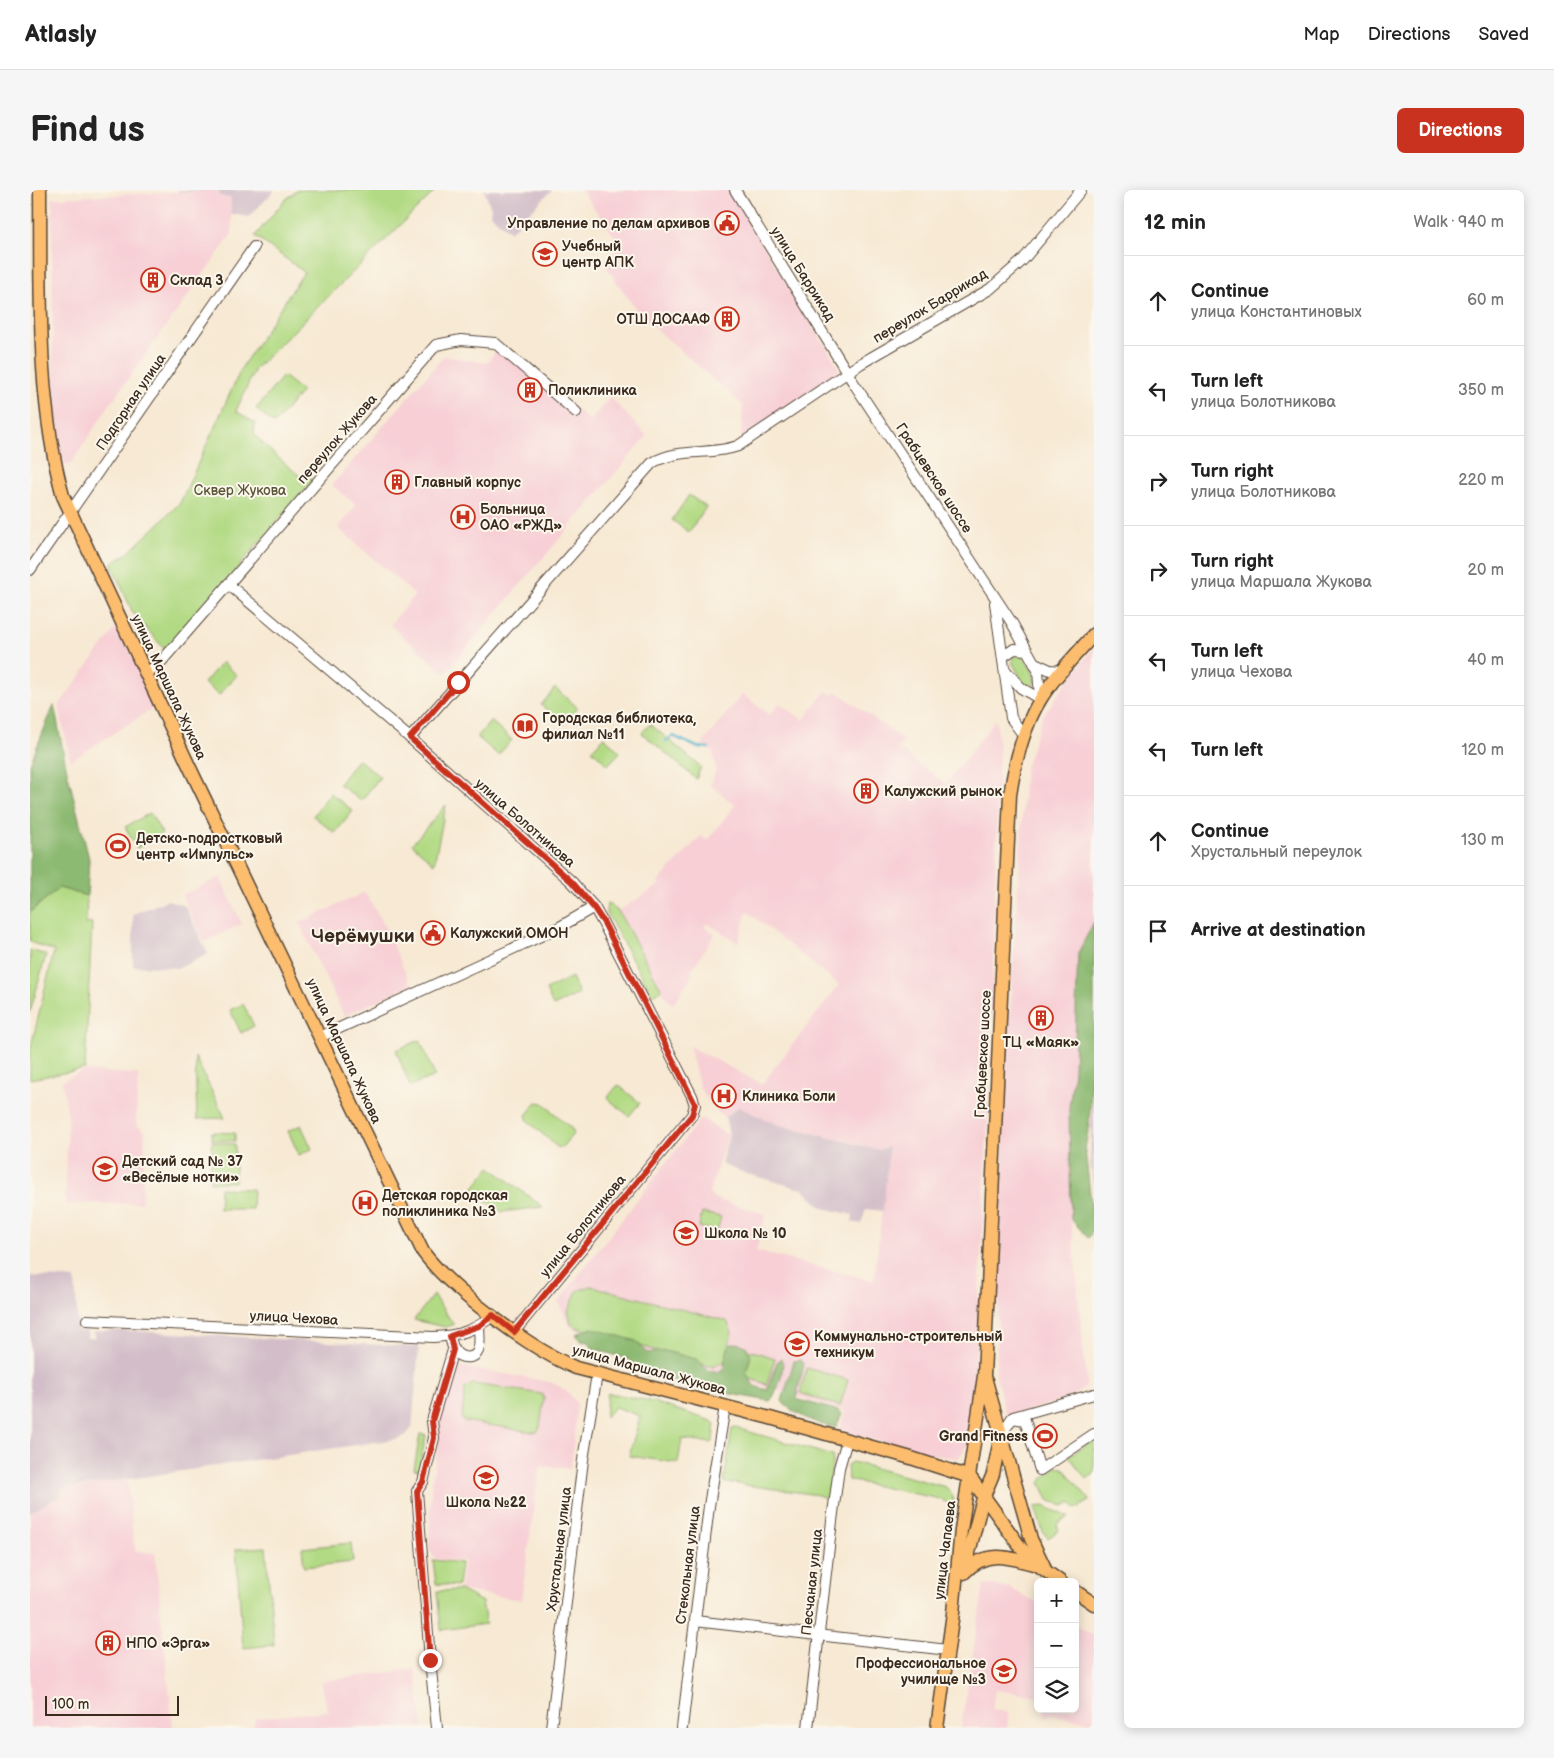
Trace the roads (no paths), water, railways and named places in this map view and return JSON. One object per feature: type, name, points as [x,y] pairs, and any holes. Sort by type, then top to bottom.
[{"type":"main road","name":"улица Маршала Жукова","points":[[40,190],[44,399],[53,457],[63,496],[189,766],[423,1252],[432,1264],[458,1288],[514,1332],[554,1359],[597,1374],[725,1406],[847,1440],[951,1470],[970,1478]]},
{"type":"main road","name":"Грабцевское шоссе","points":[[984,1376],[1010,795],[1015,767],[1024,736],[1040,699],[1094,634]]},
{"type":"main road","points":[[984,1376],[1031,1539],[1043,1569]]},
{"type":"main road","name":"улица Чапаева","points":[[937,1728],[953,1613],[961,1530],[984,1376]]},
{"type":"main road","points":[[953,1613],[983,1498],[993,1474],[1000,1436]]},
{"type":"main road","points":[[970,1478],[1021,1548],[1055,1578]]},
{"type":"main road","points":[[964,1573],[971,1564],[991,1556],[999,1556],[1043,1569]]},
{"type":"main road","points":[[1079,1594],[1094,1604]]},
{"type":"street","name":"улица Баррикад","points":[[735,190],[848,373]]},
{"type":"street","name":"переулок Баррикад","points":[[410,738],[652,463],[670,454],[690,451],[728,450],[738,446],[848,373],[990,289],[1022,260],[1081,190]]},
{"type":"street","name":"Подгорная улица","points":[[30,570],[70,511],[91,485],[254,247]]},
{"type":"street","name":"переулок Жукова","points":[[146,673],[160,663],[436,345],[461,340],[495,343],[576,412]]},
{"type":"street","name":"Грабцевское шоссе","points":[[848,373],[995,600],[1012,623],[1035,663]]},
{"type":"street","name":"улица Болотникова","points":[[228,584],[410,738],[572,882],[594,908],[661,1034],[695,1104],[692,1115],[514,1332]]},
{"type":"street","name":"Грабцевское шоссе","points":[[995,600],[1011,718],[1024,736]]},
{"type":"street","points":[[1004,656],[1014,649],[1026,650]]},
{"type":"street","points":[[1035,663],[1050,670],[1062,672]]},
{"type":"street","points":[[1035,663],[1038,670],[1040,699]]},
{"type":"street","points":[[1006,671],[1021,688],[1040,699]]},
{"type":"street","points":[[320,1036],[550,932],[594,908]]},
{"type":"street","name":"улица Чехова","points":[[87,1320],[358,1335],[450,1336],[479,1326],[493,1315]]},
{"type":"street","points":[[453,1350],[459,1356],[468,1358],[475,1355],[480,1344],[479,1326]]},
{"type":"street","points":[[438,1728],[430,1660],[417,1491],[423,1482],[434,1438],[432,1421],[453,1350],[450,1336]]},
{"type":"street","name":"Хрустальная улица","points":[[551,1728],[583,1460],[597,1374]]},
{"type":"street","points":[[1000,1436],[1012,1418],[1094,1394]]},
{"type":"street","name":"Стекольная улица","points":[[682,1728],[725,1406]]},
{"type":"street","points":[[1012,1418],[1025,1420],[1040,1470],[1094,1434]]},
{"type":"street","name":"Песчаная улица","points":[[808,1728],[834,1503],[839,1468],[847,1440]]},
{"type":"street","points":[[695,1621],[948,1650]]},
{"type":"waterway","points":[[666,741],[673,736],[697,747],[709,748]]},
{"type":"place","name":"Управление по делам архивов","points":[[727,223]]},
{"type":"place","name":"Учебный центр АПК","points":[[545,254]]},
{"type":"place","name":"Склад 3","points":[[153,280]]},
{"type":"place","name":"ОТШ ДОСААФ","points":[[727,319]]},
{"type":"place","name":"Поликлиника","points":[[530,390]]},
{"type":"place","name":"Главный корпус","points":[[397,482]]},
{"type":"place","name":"Больница ОАО «РЖД»","points":[[463,517]]},
{"type":"place","name":"Городская библиотека, филиал №11","points":[[525,726]]},
{"type":"place","name":"Калужский рынок","points":[[866,791]]},
{"type":"place","name":"Детско-подростковый центр «Импульс»","points":[[118,846]]},
{"type":"place","name":"Калужский ОМОН","points":[[433,933]]},
{"type":"place","name":"ТЦ «Маяк»","points":[[1041,1018]]},
{"type":"place","name":"Клиника Боли","points":[[724,1096]]},
{"type":"place","name":"Детский сад № 37 «Весёлые нотки»","points":[[105,1169]]},
{"type":"place","name":"Детская городская поликлиника №3","points":[[365,1203]]},
{"type":"place","name":"Школа № 10","points":[[686,1233]]},
{"type":"place","name":"Коммунально-строительный техникум","points":[[797,1344]]},
{"type":"place","name":"Grand Fitness","points":[[1045,1436]]},
{"type":"place","name":"Школа №22","points":[[486,1478]]},
{"type":"place","name":"НПО «Эрга»","points":[[108,1643]]},
{"type":"place","name":"Профессиональное училище №3","points":[[1004,1671]]},
{"type":"district","name":"Черёмушки","points":[[363,936]]},
{"type":"park label","name":"Сквер Жукова","points":[[240,490]]}]
